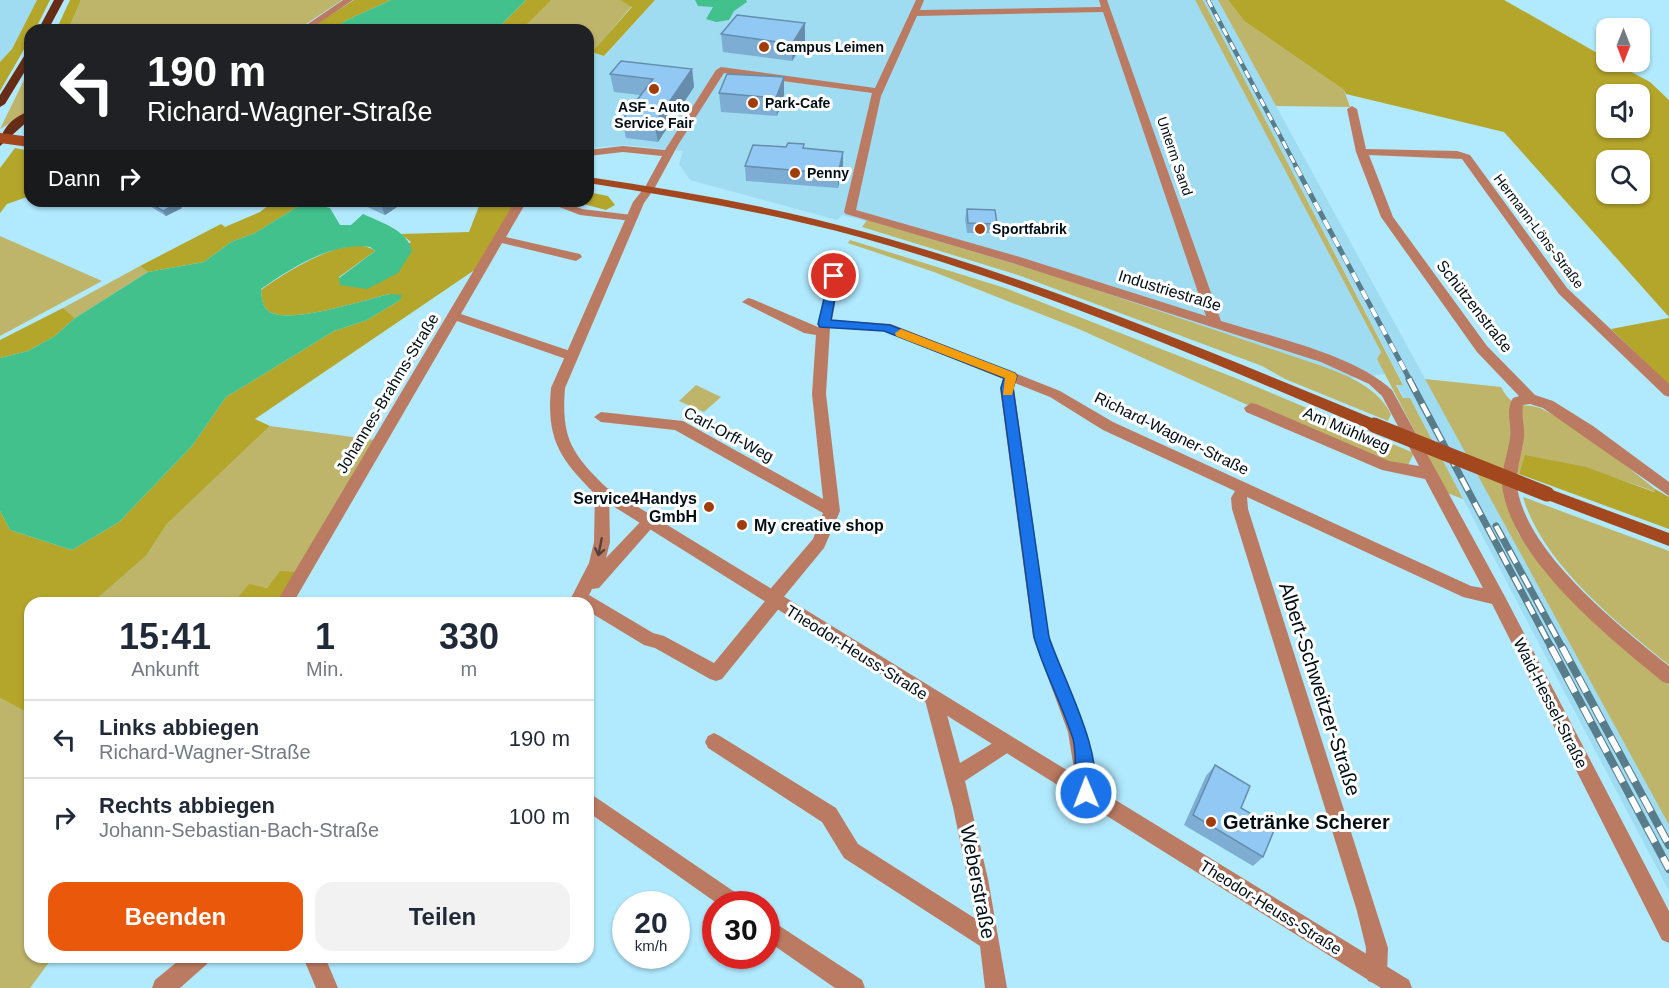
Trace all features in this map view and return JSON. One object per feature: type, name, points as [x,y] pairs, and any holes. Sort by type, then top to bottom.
[{"type":"highway","points":[[46,24],[59,0]]},
{"type":"highway","points":[[0,104],[24,65]]},
{"type":"highway","points":[[0,143],[10,129],[24,118]]},
{"type":"main road","points":[[0,137],[24,141]]},
{"type":"main road","points":[[594,181],[649,189],[790,217],[955,262],[1146,331],[1374,425],[1669,540]]},
{"type":"street","points":[[312,24],[349,0]]},
{"type":"street","points":[[878,91],[920,0]]},
{"type":"street","points":[[914,13],[1105,5]]},
{"type":"street","name":"Unterm Sand","points":[[1105,5],[1215,323]]},
{"type":"street","name":"Theodor-Heuss-Straße","points":[[878,91],[721,70],[668,153],[632,218],[571,356],[557,394],[559,432],[576,466],[602,492],[1401,988]]},
{"type":"street","name":"Industriestraße","points":[[878,91],[849,208],[856,215],[1016,260],[1191,318],[1215,323],[1326,359],[1380,384],[1431,474]]},
{"type":"street","name":"Schützenstraße","points":[[1352,109],[1362,152],[1387,217],[1471,335],[1530,399],[1548,404],[1588,430],[1669,490]]},
{"type":"street","points":[[594,152],[623,149],[668,153]]},
{"type":"street","name":"Hermann-Löns-Straße","points":[[1362,152],[1457,154],[1466,157],[1515,228],[1566,295],[1669,392]]},
{"type":"street","name":"Johannes-Brahms-Straße","points":[[288,597],[518,207]]},
{"type":"street","points":[[566,207],[580,212],[632,218]]},
{"type":"street","points":[[500,239],[576,257]]},
{"type":"street","points":[[594,609],[716,673],[824,536],[832,511],[820,419],[819,390],[824,328],[834,276]]},
{"type":"street","name":"Richard-Wagner-Straße","points":[[748,302],[809,330],[886,327],[1011,376],[1055,394],[1108,426],[1469,592],[1497,598]]},
{"type":"street","points":[[454,316],[571,356]]},
{"type":"street","points":[[1011,376],[1007,388],[1041,637],[1051,668],[1081,739],[1085,762],[1086,793]]},
{"type":"street","points":[[1530,399],[1518,401],[1515,406],[1518,436],[1510,479],[1513,502],[1525,531],[1561,577],[1593,610],[1630,645],[1669,676]]},
{"type":"street","name":"Am Mühlweg","points":[[1251,408],[1387,466],[1431,474]]},
{"type":"street","name":"Carl-Orff-Weg","points":[[601,417],[678,425],[832,511]]},
{"type":"street","name":"Waid-Hessel-Straße","points":[[1431,474],[1669,933]]},
{"type":"street","name":"Albert-Schweitzer-Straße","points":[[1244,489],[1239,498],[1240,509],[1367,911],[1377,948],[1376,973]]},
{"type":"street","points":[[584,597],[602,543],[602,492]]},
{"type":"street","points":[[586,597],[650,522]]},
{"type":"street","name":"Weberstraße","points":[[934,700],[980,881],[996,988]]},
{"type":"street","points":[[714,742],[829,815],[850,851],[990,940]]},
{"type":"street","points":[[955,777],[1006,744]]},
{"type":"street","points":[[594,805],[716,891]]},
{"type":"street","points":[[780,937],[854,988]]},
{"type":"street","points":[[163,988],[193,963]]},
{"type":"street","points":[[317,963],[327,988]]},
{"type":"shaded area","points":[[0,0],[37,0],[12,49],[0,62]]},
{"type":"shaded area","points":[[37,0],[50,0],[38,24],[25,24]]},
{"type":"shaded area","points":[[70,0],[81,0],[71,24],[59,24]]},
{"type":"shaded area","points":[[81,0],[342,0],[306,24],[71,24]]},
{"type":"shaded area","points":[[354,0],[391,0],[341,24],[316,24]]},
{"type":"shaded area","points":[[391,0],[526,0],[502,24],[341,24]]},
{"type":"shaded area","points":[[526,0],[551,0],[527,24],[502,24]]},
{"type":"shaded area","points":[[550,0],[620,0],[632,6],[594,50],[594,24],[524,24]]},
{"type":"shaded area","points":[[620,0],[655,0],[604,56],[594,53],[594,50],[632,7]]},
{"type":"shaded area","points":[[655,0],[1195,0],[1381,352],[1377,359],[1386,374],[1350,378],[927,236],[842,215],[837,220],[690,180],[679,164],[683,151],[626,145],[594,148],[594,54],[605,56]]},
{"type":"shaded area","points":[[695,0],[746,0],[747,2],[734,11],[729,20],[716,22],[706,19],[713,7],[698,6]]},
{"type":"shaded area","points":[[1195,0],[1203,0],[1403,385],[1396,385],[1403,398],[1410,398],[1463,499],[1447,493],[1377,359],[1381,352]]},
{"type":"shaded area","points":[[1203,0],[1218,0],[1669,825],[1669,891],[1410,398],[1404,398],[1396,384],[1403,384]]},
{"type":"shaded area","points":[[1218,0],[1228,0],[1244,21],[1344,90],[1350,107],[1276,106]]},
{"type":"shaded area","points":[[1228,0],[1504,0],[1596,52],[1596,72],[1632,72],[1650,82],[1669,100],[1669,317],[1504,132],[1346,94],[1344,90],[1244,21]]},
{"type":"shaded area","points":[[24,25],[24,49],[0,91],[0,62],[12,49]]},
{"type":"shaded area","points":[[24,80],[24,115],[0,129]]},
{"type":"shaded area","points":[[15,148],[24,150],[24,198],[7,204],[0,213],[0,168]]},
{"type":"shaded area","points":[[594,193],[608,196],[615,205],[606,210],[594,207]]},
{"type":"shaded area","points":[[266,207],[297,207],[255,233],[231,242],[204,262],[148,272],[140,266],[221,224],[225,227]]},
{"type":"shaded area","points":[[297,207],[326,207],[330,208],[340,225],[351,225],[363,214],[385,224],[405,237],[412,251],[398,273],[367,289],[340,285],[339,278],[375,251],[370,247],[341,248],[312,258],[261,289],[263,303],[272,313],[296,315],[313,313],[390,294],[402,295],[400,300],[367,320],[334,331],[226,397],[192,446],[119,522],[72,550],[10,530],[0,511],[0,358],[28,351],[55,336],[75,318],[148,272],[204,262],[231,242],[255,233]]},
{"type":"shaded area","points":[[479,207],[514,207],[479,267],[255,419],[270,426],[167,524],[146,556],[99,597],[24,597],[24,711],[0,698],[0,511],[10,530],[72,550],[119,522],[192,446],[226,397],[334,331],[367,320],[400,300],[390,294],[313,313],[283,315],[266,309],[261,290],[300,265],[333,250],[349,246],[364,246],[375,251],[339,277],[341,285],[411,242],[401,234],[469,232]]},
{"type":"shaded area","points":[[867,220],[1052,275],[1322,366],[1370,389],[1385,404],[1391,414],[1388,421],[1285,379],[1262,366],[1018,275],[862,227]]},
{"type":"shaded area","points":[[0,236],[102,281],[0,336]]},
{"type":"shaded area","points":[[850,240],[1005,288],[1238,379],[1414,453],[1406,469],[1252,407],[1081,330],[934,272],[848,243]]},
{"type":"shaded area","points":[[140,266],[148,272],[75,318],[63,308]]},
{"type":"shaded area","points":[[63,308],[75,318],[55,336],[28,351],[0,358],[0,340]]},
{"type":"shaded area","points":[[1669,318],[1669,385],[1611,329]]},
{"type":"shaded area","points":[[1425,379],[1501,387],[1511,401],[1539,408],[1575,428],[1655,489],[1655,492],[1591,470],[1525,456],[1519,474],[1502,468],[1503,489],[1518,533],[1553,579],[1623,647],[1669,685],[1669,825]]},
{"type":"shaded area","points":[[696,385],[721,397],[704,412],[679,401]]},
{"type":"shaded area","points":[[270,426],[375,440],[296,572],[280,572],[267,588],[249,585],[238,597],[99,597],[146,556],[167,524]]},
{"type":"shaded area","points":[[1525,455],[1586,467],[1654,492],[1655,489],[1669,497],[1669,529],[1519,474]]},
{"type":"shaded area","points":[[1523,497],[1669,551],[1669,665],[1605,611],[1564,568],[1533,521]]},
{"type":"shaded area","points":[[280,571],[296,572],[281,597],[238,597],[249,584],[267,588]]},
{"type":"shaded area","points":[[0,698],[24,711],[24,963],[49,963],[30,988],[0,988]]},
{"type":"building","points":[[737,15],[805,23],[792,44],[721,34]]},
{"type":"building","points":[[621,61],[692,69],[654,124],[622,120],[653,79],[610,74]]},
{"type":"building","points":[[727,74],[784,77],[776,98],[719,93]]},
{"type":"building","points":[[788,143],[804,144],[803,148],[843,152],[838,174],[745,166],[753,145],[786,147]]},
{"type":"building","points":[[156,207],[170,207],[163,211]]},
{"type":"building","points":[[967,209],[995,210],[997,224],[968,223]]},
{"type":"building","name":"Getränke Scherer","points":[[1215,765],[1250,786],[1241,808],[1275,828],[1263,857],[1193,815]]},
{"type":"railway","points":[[1208,0],[1297,168]]},
{"type":"railway","points":[[1296,167],[1410,380]]},
{"type":"railway","points":[[1409,379],[1552,649]]},
{"type":"railway","points":[[1496,526],[1563,649]]},
{"type":"railway","points":[[1551,647],[1669,869]]},
{"type":"railway","points":[[1562,647],[1669,845]]},
{"type":"slow traffic","points":[[901,333],[1011,376],[1008,392]]},
{"type":"place","name":"Campus Leimen","points":[[764,47]]},
{"type":"place","name":"ASF - Auto Service Fair","points":[[654,89]]},
{"type":"place","name":"Park-Cafe","points":[[753,103]]},
{"type":"place","name":"Penny","points":[[795,173]]},
{"type":"place","name":"Sportfabrik","points":[[980,229]]},
{"type":"place","name":"Service4Handys GmbH","points":[[709,507]]},
{"type":"place","name":"My creative shop","points":[[742,525]]},
{"type":"place","name":"Getränke Scherer","points":[[1211,822]]},
{"type":"route","points":[[834,276],[824,324],[886,327],[1011,376],[1007,388],[1041,637],[1051,668],[1081,739],[1085,762],[1086,793]]}]
